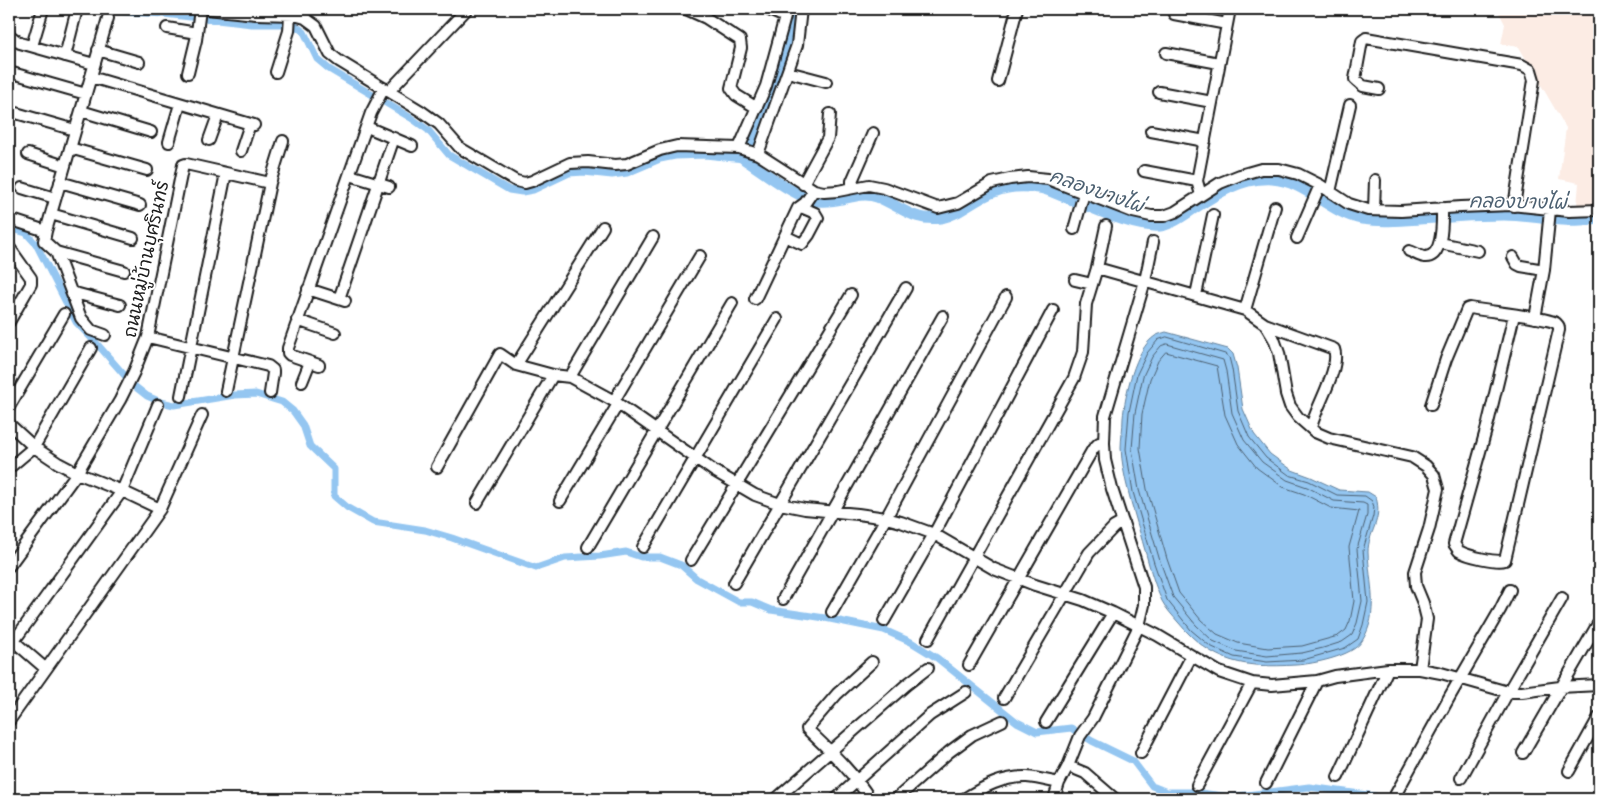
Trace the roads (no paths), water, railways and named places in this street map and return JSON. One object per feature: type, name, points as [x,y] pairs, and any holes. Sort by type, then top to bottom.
[{"type":"street","points":[[32,46],[43,9]]},
{"type":"street","points":[[66,56],[77,9]]},
{"type":"street","points":[[302,382],[314,364],[288,353],[288,348],[374,106],[384,91],[466,9]]},
{"type":"street","points":[[686,9],[706,18],[738,38],[741,42],[731,88],[736,95],[757,108]]},
{"type":"street","points":[[748,151],[757,108],[766,86],[785,17],[767,9]]},
{"type":"street","points":[[748,151],[788,72],[796,45],[800,9]]},
{"type":"street","points":[[998,81],[1017,9]]},
{"type":"street","points":[[1201,195],[1197,181],[1230,9]]},
{"type":"street","points":[[168,28],[204,15],[256,14],[289,20],[307,14],[316,26],[330,54],[384,91],[421,111],[440,124],[460,148],[516,181],[525,183],[532,181],[570,163],[627,164],[660,150],[677,146],[748,151],[803,184]]},
{"type":"street","points":[[1174,14],[1227,24]]},
{"type":"street","points":[[188,73],[204,15]]},
{"type":"street","points":[[108,18],[44,241],[56,252],[124,271]]},
{"type":"street","points":[[276,72],[289,20]]},
{"type":"street","points":[[9,34],[20,42],[94,64]]},
{"type":"street","points":[[1379,89],[1363,86],[1355,79],[1362,42],[1366,38],[1522,64],[1531,70],[1534,80],[1514,206]]},
{"type":"street","points":[[98,50],[139,62]]},
{"type":"street","points":[[1166,53],[1219,63]]},
{"type":"street","points":[[9,72],[86,94]]},
{"type":"street","points":[[788,72],[826,82]]},
{"type":"street","points":[[91,77],[252,124],[241,151]]},
{"type":"street","points":[[1158,92],[1212,102]]},
{"type":"street","points":[[169,142],[180,104]]},
{"type":"street","points":[[1330,192],[1350,105]]},
{"type":"street","points":[[9,110],[75,130]]},
{"type":"street","points":[[81,111],[151,132]]},
{"type":"street","points":[[785,236],[802,244],[818,218],[807,199],[803,184],[828,138],[830,114]]},
{"type":"street","points":[[209,140],[218,115]]},
{"type":"street","points":[[367,127],[412,146]]},
{"type":"street","points":[[1151,131],[1204,141]]},
{"type":"street","points":[[852,187],[852,181],[873,132]]},
{"type":"street","points":[[308,289],[343,300],[394,138]]},
{"type":"street","points":[[226,391],[270,183],[283,141]]},
{"type":"street","points":[[70,148],[147,170]]},
{"type":"street","points":[[28,154],[65,166]]},
{"type":"street","name":"ถนนหมู่บ้านบุศรินทร์","points":[[9,566],[77,473],[134,372],[148,336],[182,167],[186,164],[226,173]]},
{"type":"street","points":[[755,299],[798,208],[807,199],[824,192],[869,185],[884,188],[938,208],[958,203],[992,184],[1010,179],[1028,177],[1048,179],[1083,194],[1151,216],[1164,216],[1175,212],[1220,183],[1261,169],[1279,169],[1298,174],[1317,190],[1330,192],[1348,204],[1374,210],[1442,210],[1514,206],[1550,212],[1599,210]]},
{"type":"street","points":[[1144,171],[1197,181]]},
{"type":"street","points":[[181,396],[226,173],[270,183]]},
{"type":"street","points":[[350,175],[390,187]]},
{"type":"street","points":[[1374,210],[1375,180]]},
{"type":"street","points":[[60,182],[140,205]]},
{"type":"street","points":[[22,188],[55,198]]},
{"type":"street","points":[[1297,238],[1317,190]]},
{"type":"street","points":[[1074,229],[1083,194]]},
{"type":"street","points":[[1246,310],[1275,207]]},
{"type":"street","points":[[1409,250],[1424,257],[1431,256],[1436,251],[1440,243],[1442,210]]},
{"type":"street","points":[[1535,318],[1544,270],[1550,212]]},
{"type":"street","points":[[51,214],[134,238]]},
{"type":"street","points":[[1196,295],[1213,215]]},
{"type":"street","points":[[9,220],[46,231]]},
{"type":"street","points":[[928,639],[1074,378],[1083,352],[1086,304],[1098,268],[1106,226]]},
{"type":"street","points":[[516,365],[603,227]]},
{"type":"street","points":[[570,377],[653,237]]},
{"type":"street","points":[[1054,799],[1080,736],[1093,718],[1139,626],[1144,605],[1144,587],[1112,489],[1105,460],[1104,443],[1105,416],[1145,281],[1152,242]]},
{"type":"street","points":[[1440,243],[1478,251]]},
{"type":"street","points":[[9,246],[30,275],[31,281],[9,322]]},
{"type":"street","points":[[56,252],[81,318],[91,330],[105,335]]},
{"type":"street","points":[[560,501],[700,256]]},
{"type":"street","points":[[1513,257],[1521,266],[1544,270]]},
{"type":"street","points":[[1098,268],[1246,310],[1265,324],[1334,349],[1336,359],[1332,373],[1311,428]]},
{"type":"street","points":[[1075,280],[1092,284]]},
{"type":"street","points":[[734,583],[906,288]]},
{"type":"street","points":[[71,292],[120,305]]},
{"type":"street","points":[[691,560],[851,295]]},
{"type":"street","points":[[832,612],[886,518],[1006,297]]},
{"type":"street","points":[[588,548],[732,303]]},
{"type":"street","points":[[1431,405],[1446,358],[1467,310],[1470,308],[1535,318],[1555,322],[1558,325],[1559,330],[1504,560],[1499,562],[1474,556],[1459,551],[1454,544],[1488,423],[1514,315]]},
{"type":"street","points":[[884,621],[934,534],[1053,310]]},
{"type":"street","points":[[9,407],[64,314]]},
{"type":"street","points":[[784,599],[943,316]]},
{"type":"street","points":[[643,547],[777,319]]},
{"type":"street","points":[[297,320],[335,333]]},
{"type":"street","points":[[1265,324],[1279,352],[1286,394],[1290,406],[1298,417],[1311,428],[1329,438],[1412,457],[1426,466],[1434,475],[1438,489],[1429,529],[1415,572],[1416,586],[1427,619],[1420,669]]},
{"type":"street","points":[[148,336],[268,366],[274,373],[270,393]]},
{"type":"street","points":[[9,468],[34,447],[91,348]]},
{"type":"street","points":[[437,467],[500,354],[516,365],[553,375],[570,377],[616,403],[696,458],[755,495],[780,504],[805,509],[886,518],[934,534],[994,569],[1113,613],[1157,635],[1219,672],[1252,683],[1272,685],[1317,681],[1342,675],[1388,669],[1420,669],[1508,692],[1599,685]]},
{"type":"street","points":[[478,503],[553,375]]},
{"type":"street","points":[[46,669],[10,642],[122,491],[158,406]]},
{"type":"street","points":[[9,721],[160,509],[202,415]]},
{"type":"street","points":[[9,424],[34,447],[58,463],[160,509]]},
{"type":"street","points":[[969,665],[1093,448],[1098,443],[1104,443]]},
{"type":"street","points":[[1004,698],[1089,552],[1108,532],[1123,522]]},
{"type":"street","points":[[1394,798],[1510,590]]},
{"type":"street","points":[[1461,778],[1562,598]]},
{"type":"street","points":[[1046,722],[1113,613]]},
{"type":"street","points":[[1522,753],[1599,622]]},
{"type":"street","points":[[1141,753],[1191,657]]},
{"type":"street","points":[[870,799],[857,780],[831,751],[807,730],[837,694],[872,662]]},
{"type":"street","points":[[776,799],[928,668]]},
{"type":"street","points":[[1338,777],[1388,669]]},
{"type":"street","points":[[1266,783],[1317,681]]},
{"type":"street","points":[[1197,786],[1252,683]]},
{"type":"street","points":[[836,799],[930,715],[966,692]]},
{"type":"street","points":[[1568,771],[1599,718]]},
{"type":"street","points":[[896,799],[949,752],[972,735],[1002,722]]},
{"type":"street","points":[[1068,766],[1085,773],[1115,799]]},
{"type":"street","points":[[964,799],[1000,780],[1027,777],[1059,783]]},
{"type":"water","points":[[1166,332],[1228,349],[1233,354],[1243,409],[1254,434],[1270,454],[1292,470],[1339,490],[1368,492],[1376,497],[1378,505],[1377,520],[1370,538],[1368,552],[1372,597],[1371,620],[1362,641],[1350,651],[1322,661],[1296,665],[1245,664],[1217,655],[1204,647],[1191,636],[1164,604],[1152,576],[1131,502],[1123,469],[1121,448],[1126,397],[1132,373],[1148,342],[1156,335]]},
{"type":"waterway","points":[[105,9],[252,24],[289,24],[296,26],[304,32],[317,59],[329,69],[411,118],[428,130],[449,155],[509,190],[522,192],[533,190],[569,173],[584,172],[612,175],[627,173],[660,159],[675,156],[705,155],[744,159]]},
{"type":"waterway","name":"คลองบางไผ่","points":[[792,9],[788,43],[784,58],[744,159],[780,184],[810,199],[834,201],[870,195],[907,212],[931,219],[948,216],[999,190],[1033,187],[1049,190],[1099,211],[1137,224],[1160,226],[1177,220],[1210,198],[1230,188],[1250,181],[1272,179],[1296,185],[1350,216],[1362,219],[1380,221],[1504,215],[1567,220],[1599,219]]},
{"type":"waterway","points":[[9,228],[26,233],[36,244],[76,322],[133,385],[147,396],[174,405],[235,395],[256,394],[282,402],[293,411],[303,425],[310,446],[334,469],[334,496],[348,508],[373,522],[425,530],[536,568],[565,558],[626,552],[641,557],[660,557],[681,565],[697,579],[739,602],[752,602],[771,610],[825,618],[884,630],[911,642],[937,658],[1017,722],[1037,732],[1071,728],[1092,741],[1133,761],[1152,786],[1167,792],[1193,792],[1230,797],[1309,787],[1375,796],[1382,799]]}]
